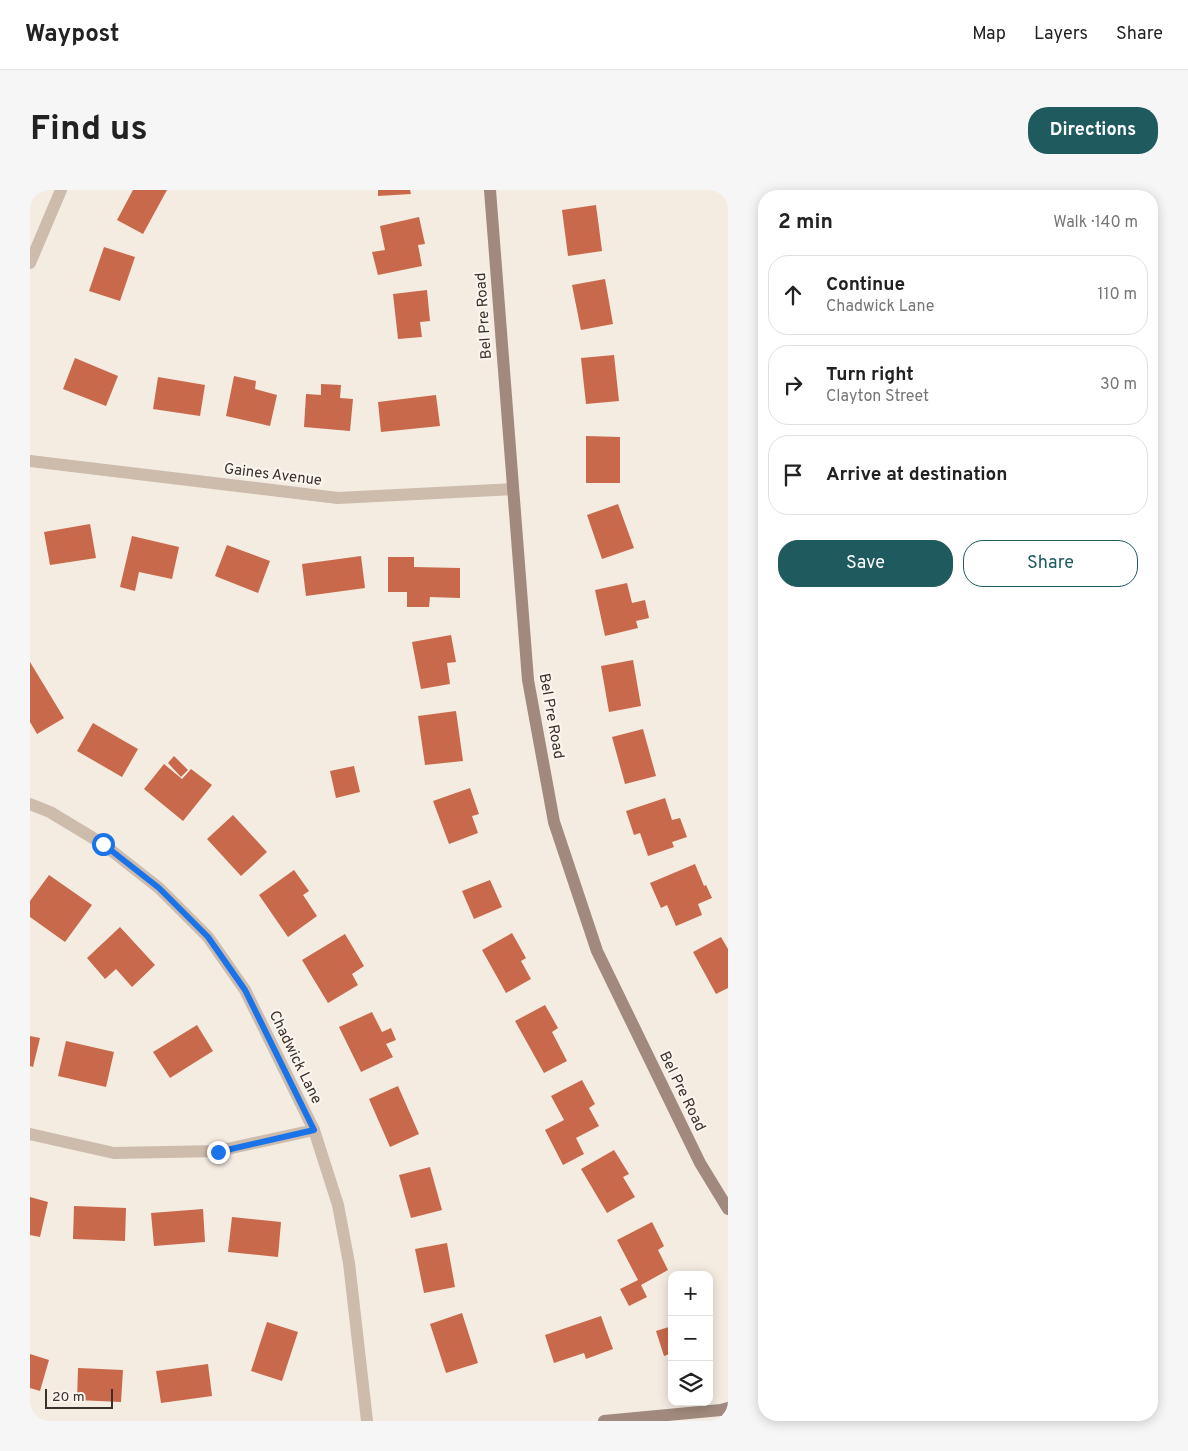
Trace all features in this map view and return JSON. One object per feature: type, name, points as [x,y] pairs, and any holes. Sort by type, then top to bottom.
[{"type":"main road","name":"Bel Pre Road","points":[[490,190],[528,680],[554,822],[597,951],[700,1163],[728,1209]]},
{"type":"main road","points":[[604,1421],[728,1408]]},
{"type":"street","points":[[30,264],[61,190]]},
{"type":"street","name":"Gaines Avenue","points":[[30,461],[338,498],[513,489]]},
{"type":"street","name":"Chadwick Lane","points":[[30,804],[50,812],[103,844],[159,888],[208,937],[245,990],[314,1130],[338,1205],[350,1263],[368,1421]]},
{"type":"street","points":[[30,1134],[114,1153],[218,1152],[314,1130]]},
{"type":"building","points":[[133,190],[167,190],[143,234],[117,220]]},
{"type":"building","points":[[378,190],[410,190],[411,194],[378,196]]},
{"type":"building","points":[[596,205],[602,251],[568,256],[562,210]]},
{"type":"building","points":[[419,217],[425,244],[418,245],[422,266],[378,275],[372,252],[385,250],[380,226]]},
{"type":"building","points":[[104,247],[135,257],[120,301],[89,291]]},
{"type":"building","points":[[605,279],[613,324],[581,330],[572,285]]},
{"type":"building","points":[[427,290],[430,321],[420,322],[422,337],[398,339],[393,294]]},
{"type":"building","points":[[614,355],[619,401],[586,404],[581,358]]},
{"type":"building","points":[[75,358],[118,376],[106,406],[63,389]]},
{"type":"building","points":[[234,376],[256,381],[255,389],[277,395],[270,426],[226,416]]},
{"type":"building","points":[[158,377],[205,385],[200,416],[153,409]]},
{"type":"building","points":[[321,384],[341,385],[340,398],[353,399],[350,431],[304,427],[306,394],[321,395]]},
{"type":"building","points":[[436,395],[440,426],[381,432],[378,402]]},
{"type":"building","points":[[586,436],[620,437],[620,483],[586,483]]},
{"type":"building","points":[[618,504],[634,548],[602,559],[587,515]]},
{"type":"building","points":[[90,524],[96,558],[50,565],[44,532]]},
{"type":"building","points":[[132,536],[179,547],[172,579],[139,572],[135,591],[120,587]]},
{"type":"building","points":[[227,545],[270,561],[258,593],[215,576]]},
{"type":"building","points":[[361,556],[365,588],[306,596],[302,564]]},
{"type":"building","points":[[388,557],[414,557],[414,567],[460,568],[460,598],[430,597],[429,607],[407,607],[407,592],[388,592]]},
{"type":"building","points":[[627,583],[632,603],[645,600],[649,618],[636,621],[638,628],[605,636],[595,590]]},
{"type":"building","points":[[451,635],[456,662],[447,663],[450,684],[421,689],[412,642]]},
{"type":"building","points":[[633,660],[641,706],[609,712],[601,666]]},
{"type":"building","points":[[30,662],[64,718],[37,734],[30,722]]},
{"type":"building","points":[[456,711],[463,761],[425,765],[418,716]]},
{"type":"building","points":[[93,723],[138,749],[122,777],[77,751]]},
{"type":"building","points":[[643,729],[656,776],[625,784],[612,737]]},
{"type":"building","points":[[174,756],[188,770],[181,777],[168,763]]},
{"type":"building","points":[[164,764],[182,779],[191,769],[212,785],[183,821],[144,789]]},
{"type":"building","points":[[354,766],[360,792],[336,798],[330,771]]},
{"type":"building","points":[[470,788],[479,814],[472,816],[478,833],[449,844],[433,801]]},
{"type":"building","points":[[665,798],[672,820],[680,818],[687,837],[672,842],[674,847],[648,856],[640,833],[634,835],[626,811]]},
{"type":"building","points":[[233,815],[267,852],[241,876],[207,839]]},
{"type":"building","points":[[695,864],[704,886],[706,885],[712,898],[698,904],[702,915],[676,926],[667,905],[661,908],[650,883]]},
{"type":"building","points":[[294,870],[309,891],[303,895],[317,916],[288,937],[259,895]]},
{"type":"building","points":[[49,875],[92,905],[65,942],[30,917],[30,901]]},
{"type":"building","points":[[490,880],[502,907],[474,919],[462,891]]},
{"type":"building","points":[[120,927],[155,965],[132,987],[116,969],[105,979],[87,958]]},
{"type":"building","points":[[512,933],[526,958],[521,961],[531,979],[506,993],[482,950]]},
{"type":"building","points":[[345,934],[364,966],[352,974],[358,985],[328,1003],[302,960]]},
{"type":"building","points":[[721,937],[728,949],[728,988],[716,994],[693,952]]},
{"type":"building","points":[[545,1005],[558,1028],[552,1032],[567,1061],[544,1073],[515,1021]]},
{"type":"building","points":[[372,1012],[382,1032],[391,1028],[396,1040],[386,1044],[393,1057],[361,1072],[339,1027]]},
{"type":"building","points":[[197,1025],[213,1051],[170,1078],[153,1052]]},
{"type":"building","points":[[30,1036],[40,1038],[33,1067],[30,1066]]},
{"type":"building","points":[[66,1041],[114,1052],[106,1087],[58,1076]]},
{"type":"building","points":[[582,1080],[595,1104],[589,1108],[599,1126],[576,1138],[584,1154],[563,1165],[545,1130],[564,1120],[551,1096]]},
{"type":"building","points":[[398,1086],[419,1134],[390,1147],[369,1099]]},
{"type":"building","points":[[614,1150],[629,1174],[623,1177],[635,1197],[607,1213],[581,1169]]},
{"type":"building","points":[[430,1167],[442,1210],[411,1218],[399,1175]]},
{"type":"building","points":[[30,1197],[48,1202],[40,1237],[30,1235]]},
{"type":"building","points":[[74,1206],[126,1208],[125,1241],[73,1239]]},
{"type":"building","points":[[203,1209],[205,1242],[154,1246],[151,1213]]},
{"type":"building","points":[[232,1217],[281,1222],[278,1257],[228,1252]]},
{"type":"building","points":[[652,1222],[664,1246],[658,1250],[668,1270],[641,1285],[647,1297],[629,1306],[620,1289],[638,1280],[617,1240]]},
{"type":"building","points":[[447,1243],[455,1287],[424,1293],[415,1249]]},
{"type":"building","points":[[462,1313],[478,1363],[446,1373],[430,1324]]},
{"type":"building","points":[[601,1316],[613,1349],[586,1359],[584,1353],[554,1363],[545,1335]]},
{"type":"building","points":[[267,1322],[298,1332],[282,1381],[251,1371]]},
{"type":"building","points":[[668,1327],[668,1354],[664,1356],[656,1331]]},
{"type":"building","points":[[30,1354],[49,1360],[40,1391],[30,1388]]},
{"type":"building","points":[[208,1364],[212,1396],[161,1403],[156,1371]]},
{"type":"building","points":[[78,1368],[123,1370],[121,1402],[77,1400]]},
{"type":"route","points":[[103,844],[159,888],[208,937],[245,990],[314,1130],[218,1152]]}]
